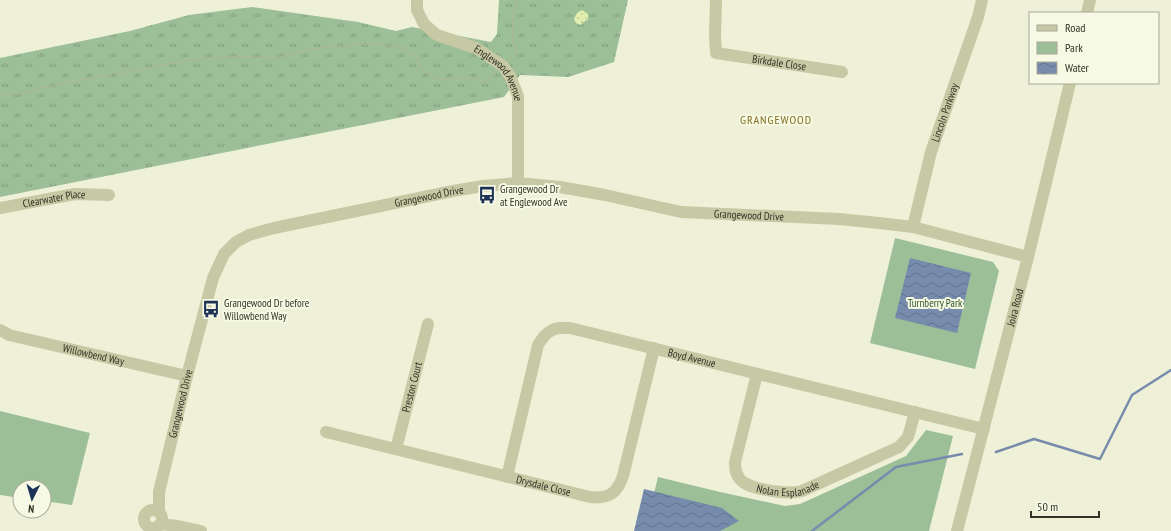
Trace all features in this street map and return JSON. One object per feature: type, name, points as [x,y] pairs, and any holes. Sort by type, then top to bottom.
[{"type":"street","name":"Englewood Avenue","points":[[417,0],[417,10],[424,24],[437,35],[476,48],[503,66],[510,76],[518,96],[518,183]]},
{"type":"street","name":"Birkdale Close","points":[[716,0],[716,53],[842,72]]},
{"type":"street","name":"Lincoln Parkway","points":[[913,227],[931,152],[978,17],[982,0]]},
{"type":"street","points":[[1087,12],[1090,0]]},
{"type":"street","name":"Joira Road","points":[[957,531],[1028,257],[1070,84]]},
{"type":"street","name":"Grangewood Drive","points":[[154,522],[159,492],[187,376],[213,278],[224,254],[236,242],[249,235],[282,226],[453,191],[483,186],[518,183],[560,187],[681,212],[839,219],[913,227],[1028,257]]},
{"type":"street","name":"Clearwater Place","points":[[0,208],[75,194],[109,195]]},
{"type":"street","name":"Preston Court","points":[[396,449],[428,324]]},
{"type":"street","name":"Boyd Avenue","points":[[507,477],[538,345],[543,336],[551,330],[560,328],[570,328],[654,348],[984,429]]},
{"type":"street","name":"Willowbend Way","points":[[0,330],[9,335],[187,376]]},
{"type":"street","name":"Drysdale Close","points":[[326,432],[590,497],[598,498],[606,496],[617,489],[623,476],[654,348]]},
{"type":"street","name":"Nolan Esplanade","points":[[757,374],[735,462],[735,469],[738,476],[742,482],[748,485],[782,493],[796,493],[802,491],[899,447],[908,437],[915,412]]},
{"type":"street","points":[[154,522],[201,531]]},
{"type":"path","points":[[0,94],[10,95],[60,84],[196,59],[237,56],[274,58],[324,48],[376,44],[402,47],[415,56],[423,70],[434,78],[450,80],[471,77],[486,81],[518,52],[512,40],[516,0]]},
{"type":"green space","points":[[499,0],[628,0],[614,62],[568,77],[520,75],[504,97],[0,197],[0,58],[130,31],[189,15],[252,7],[358,22],[396,31],[412,27],[491,42],[497,34]]},
{"type":"green space","name":"Turnberry Park","points":[[895,238],[993,262],[999,271],[975,369],[870,343]]},
{"type":"green space","points":[[0,411],[90,433],[72,505],[52,502],[52,479],[12,479],[12,497],[0,495]]},
{"type":"green space","points":[[926,430],[953,436],[929,531],[645,531],[658,477],[785,506],[800,504],[906,456]]},
{"type":"sand","points":[[582,10],[588,14],[588,19],[580,25],[576,23],[574,19],[577,13]]},
{"type":"water","points":[[910,258],[971,273],[957,333],[895,318]]},
{"type":"water","points":[[644,489],[722,508],[739,521],[720,531],[634,531]]},
{"type":"waterway","points":[[996,452],[1034,439],[1100,459],[1132,395],[1171,370]]},
{"type":"waterway","points":[[812,531],[896,467],[962,454]]},
{"type":"place","name":"Grangewood Dr at Englewood Ave","points":[[487,195]]},
{"type":"place","name":"Grangewood Dr before Willowbend Way","points":[[211,309]]},
{"type":"district","name":"GRANGEWOOD","points":[[776,119]]}]
